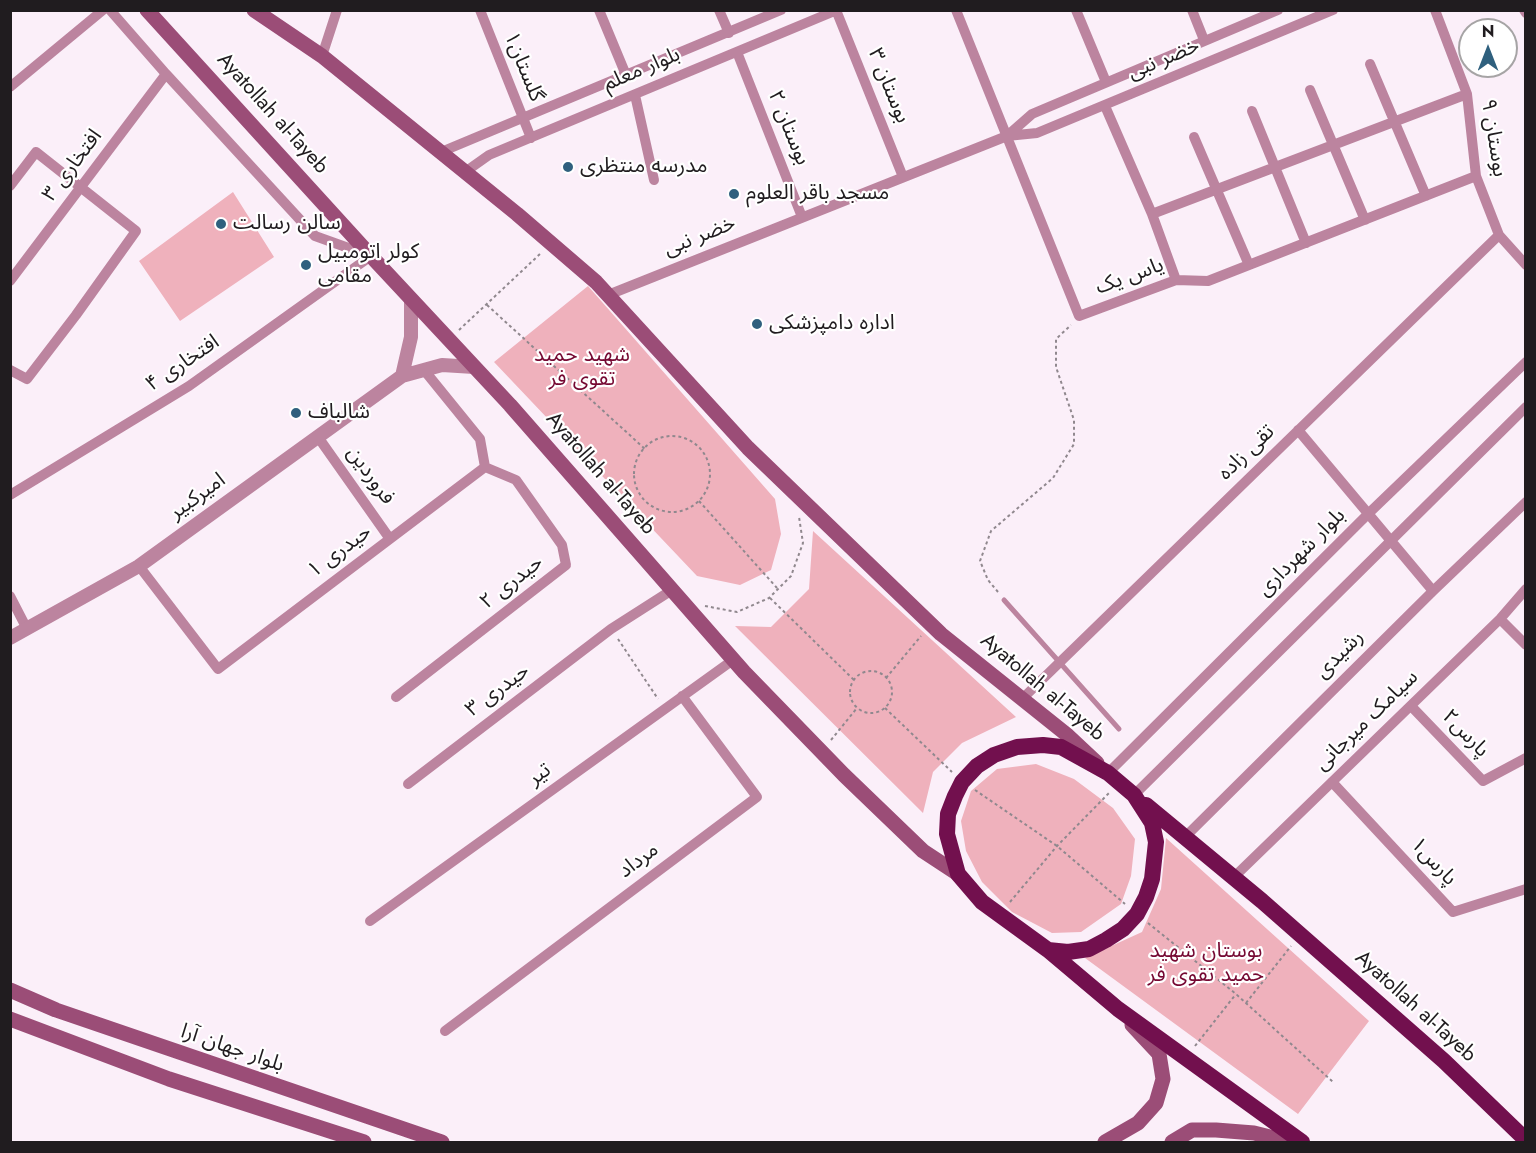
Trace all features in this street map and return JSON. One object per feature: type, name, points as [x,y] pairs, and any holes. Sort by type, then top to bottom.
[{"type":"highway","name":"Ayatollah al-Tayeb","points":[[962,782],[977,766],[994,755],[1017,747],[1043,746],[1061,747],[1114,778],[1300,935],[1444,1061],[1526,1140]]},
{"type":"highway","points":[[962,782],[948,814],[947,834],[958,874],[982,902],[1048,950],[1118,1009],[1184,1059],[1302,1143]]},
{"type":"highway","points":[[1048,950],[1068,952],[1089,949],[1122,929],[1137,914],[1152,879],[1156,842],[1152,823],[1134,795]]},
{"type":"main road","name":"Ayatollah al-Tayeb","points":[[147,10],[411,300],[510,405],[733,660],[923,851],[958,874]]},
{"type":"main road","points":[[157,10],[163,28]]},
{"type":"main road","name":"Ayatollah al-Tayeb","points":[[254,10],[322,56],[551,243],[608,295],[748,448],[931,624],[1066,734],[1114,778]]},
{"type":"main road","name":"بلوار جهان آرا","points":[[10,990],[78,1017],[442,1143]]},
{"type":"main road","points":[[1105,1143],[1138,1123],[1156,1103],[1163,1079],[1159,1054],[1118,1009]]},
{"type":"main road","points":[[10,1020],[169,1079],[364,1143]]},
{"type":"main road","points":[[1172,1143],[1192,1130],[1254,1133],[1290,1143]]},
{"type":"street","points":[[10,87],[103,10]]},
{"type":"street","points":[[110,10],[315,236],[371,256]]},
{"type":"street","points":[[322,56],[337,10]]},
{"type":"street","name":"گلستان۱","points":[[480,10],[531,138]]},
{"type":"street","points":[[599,10],[626,75]]},
{"type":"street","points":[[719,10],[729,33]]},
{"type":"street","name":"بلوار معلم","points":[[441,152],[781,10]]},
{"type":"street","name":"یاس یک","points":[[956,10],[1079,316],[1176,280],[1208,281],[1476,176]]},
{"type":"street","points":[[1076,10],[1106,82]]},
{"type":"street","points":[[1192,10],[1204,40]]},
{"type":"street","name":"خضر نبی","points":[[1007,136],[1032,114],[1278,10]]},
{"type":"street","name":"خضر نبی","points":[[608,295],[1007,136],[1037,133],[1333,10]]},
{"type":"street","name":"بوستان ۹","points":[[1435,10],[1467,94],[1476,176],[1499,235],[1526,265]]},
{"type":"street","name":"بلوار معلم","points":[[465,172],[489,155],[836,11]]},
{"type":"street","name":"بوستان ۳","points":[[836,11],[903,177]]},
{"type":"street","name":"بوستان ۲","points":[[737,52],[802,217]]},
{"type":"street","points":[[1370,64],[1425,196]]},
{"type":"street","name":"افتخاری ۳","points":[[10,281],[166,74]]},
{"type":"street","points":[[1310,90],[1365,220]]},
{"type":"street","points":[[635,94],[654,180]]},
{"type":"street","points":[[1152,214],[1467,94]]},
{"type":"street","points":[[1105,106],[1152,214],[1176,280]]},
{"type":"street","points":[[1252,111],[1306,243]]},
{"type":"street","points":[[1194,137],[1249,266]]},
{"type":"street","points":[[10,186],[36,152],[136,231],[76,315],[27,378],[10,370]]},
{"type":"street","name":"تقی زاده","points":[[1022,699],[1499,235]]},
{"type":"street","name":"افتخاری ۴","points":[[10,495],[189,386],[371,256]]},
{"type":"street","points":[[411,300],[411,338],[402,376],[442,365],[474,368]]},
{"type":"street","name":"بلوار شهرداری","points":[[1114,778],[1369,513],[1526,362]]},
{"type":"street","points":[[424,370],[480,439],[485,467]]},
{"type":"street","name":"امیرکبیر","points":[[10,638],[139,566],[402,376]]},
{"type":"street","points":[[1134,795],[1389,540],[1526,407]]},
{"type":"street","points":[[1298,430],[1432,591]]},
{"type":"street","name":"فروردین","points":[[318,437],[390,539]]},
{"type":"street","name":"حیدری ۱","points":[[139,566],[218,669],[485,467]]},
{"type":"street","name":"حیدری ۲","points":[[396,697],[566,565],[562,545],[516,480],[485,467]]},
{"type":"street","name":"رشیدی","points":[[1184,838],[1432,591],[1526,502]]},
{"type":"street","name":"سیامک میرجانی","points":[[1233,878],[1500,619],[1526,589]]},
{"type":"street","name":"حیدری ۳","points":[[408,784],[611,629],[672,590]]},
{"type":"street","points":[[10,596],[27,629]]},
{"type":"street","points":[[1500,619],[1526,645]]},
{"type":"street","name":"تیر","points":[[370,921],[733,660]]},
{"type":"street","name":"مرداد","points":[[445,1031],[757,797],[682,696]]},
{"type":"street","name":"پارس۲","points":[[1411,706],[1483,781],[1526,758]]},
{"type":"street","name":"پارس۱","points":[[1332,782],[1454,912],[1526,888]]},
{"type":"lane","points":[[1004,600],[1119,729]]},
{"type":"path","points":[[448,339],[551,243]]},
{"type":"path","points":[[487,305],[645,449]]},
{"type":"path","points":[[1004,600],[988,580],[980,561],[991,531],[1053,478],[1074,444],[1074,420],[1056,367],[1056,339],[1079,316]]},
{"type":"path","points":[[666,436],[685,437],[700,447],[710,463],[711,481],[699,501],[688,509],[670,512],[652,507],[639,494],[634,476],[637,458],[649,443],[666,436]]},
{"type":"path","points":[[683,602],[737,612],[769,598],[791,576],[803,543],[795,494]]},
{"type":"path","points":[[699,501],[778,589]]},
{"type":"path","points":[[769,598],[854,680]]},
{"type":"path","points":[[886,678],[931,624]]},
{"type":"path","points":[[611,629],[665,709]]},
{"type":"path","points":[[871,671],[881,673],[892,689],[891,699],[885,708],[876,712],[866,712],[857,708],[851,699],[850,689],[854,680],[861,673],[871,671]]},
{"type":"path","points":[[822,752],[857,708]]},
{"type":"path","points":[[885,708],[962,782],[1057,846],[1236,994],[1333,1082]]},
{"type":"path","points":[[999,916],[1114,778]]},
{"type":"path","points":[[1246,1003],[1300,935]]},
{"type":"path","points":[[1184,1059],[1236,994]]},
{"type":"green space","name":"سالن رسالت","points":[[233,192],[274,257],[180,321],[139,261]]},
{"type":"green space","name":"شهید حمید تقوی فر","points":[[588,286],[775,499],[781,534],[771,570],[740,585],[697,576],[494,362]]},
{"type":"green space","points":[[813,531],[1016,717],[962,743],[933,772],[923,813],[735,626],[771,627],[809,589]]},
{"type":"green space","points":[[1036,764],[1074,779],[1113,808],[1135,839],[1131,876],[1121,904],[1081,932],[1052,933],[1012,912],[982,882],[966,851],[961,821],[971,791],[997,769]]},
{"type":"green space","name":"بوستان شهید حمید تقوی فر","points":[[1166,838],[1369,1021],[1298,1114],[1085,958],[1142,932],[1161,889]]},
{"type":"place","name":"مدرسه منتظری","points":[[568,167]]},
{"type":"place","name":"مسجد باقر العلوم","points":[[734,194]]},
{"type":"place","name":"سالن رسالت","points":[[221,224]]},
{"type":"place","name":"کولر اتومبیل مقامی","points":[[306,265]]},
{"type":"place","name":"اداره دامپزشکی","points":[[757,324]]},
{"type":"place","name":"شالباف","points":[[296,413]]}]
